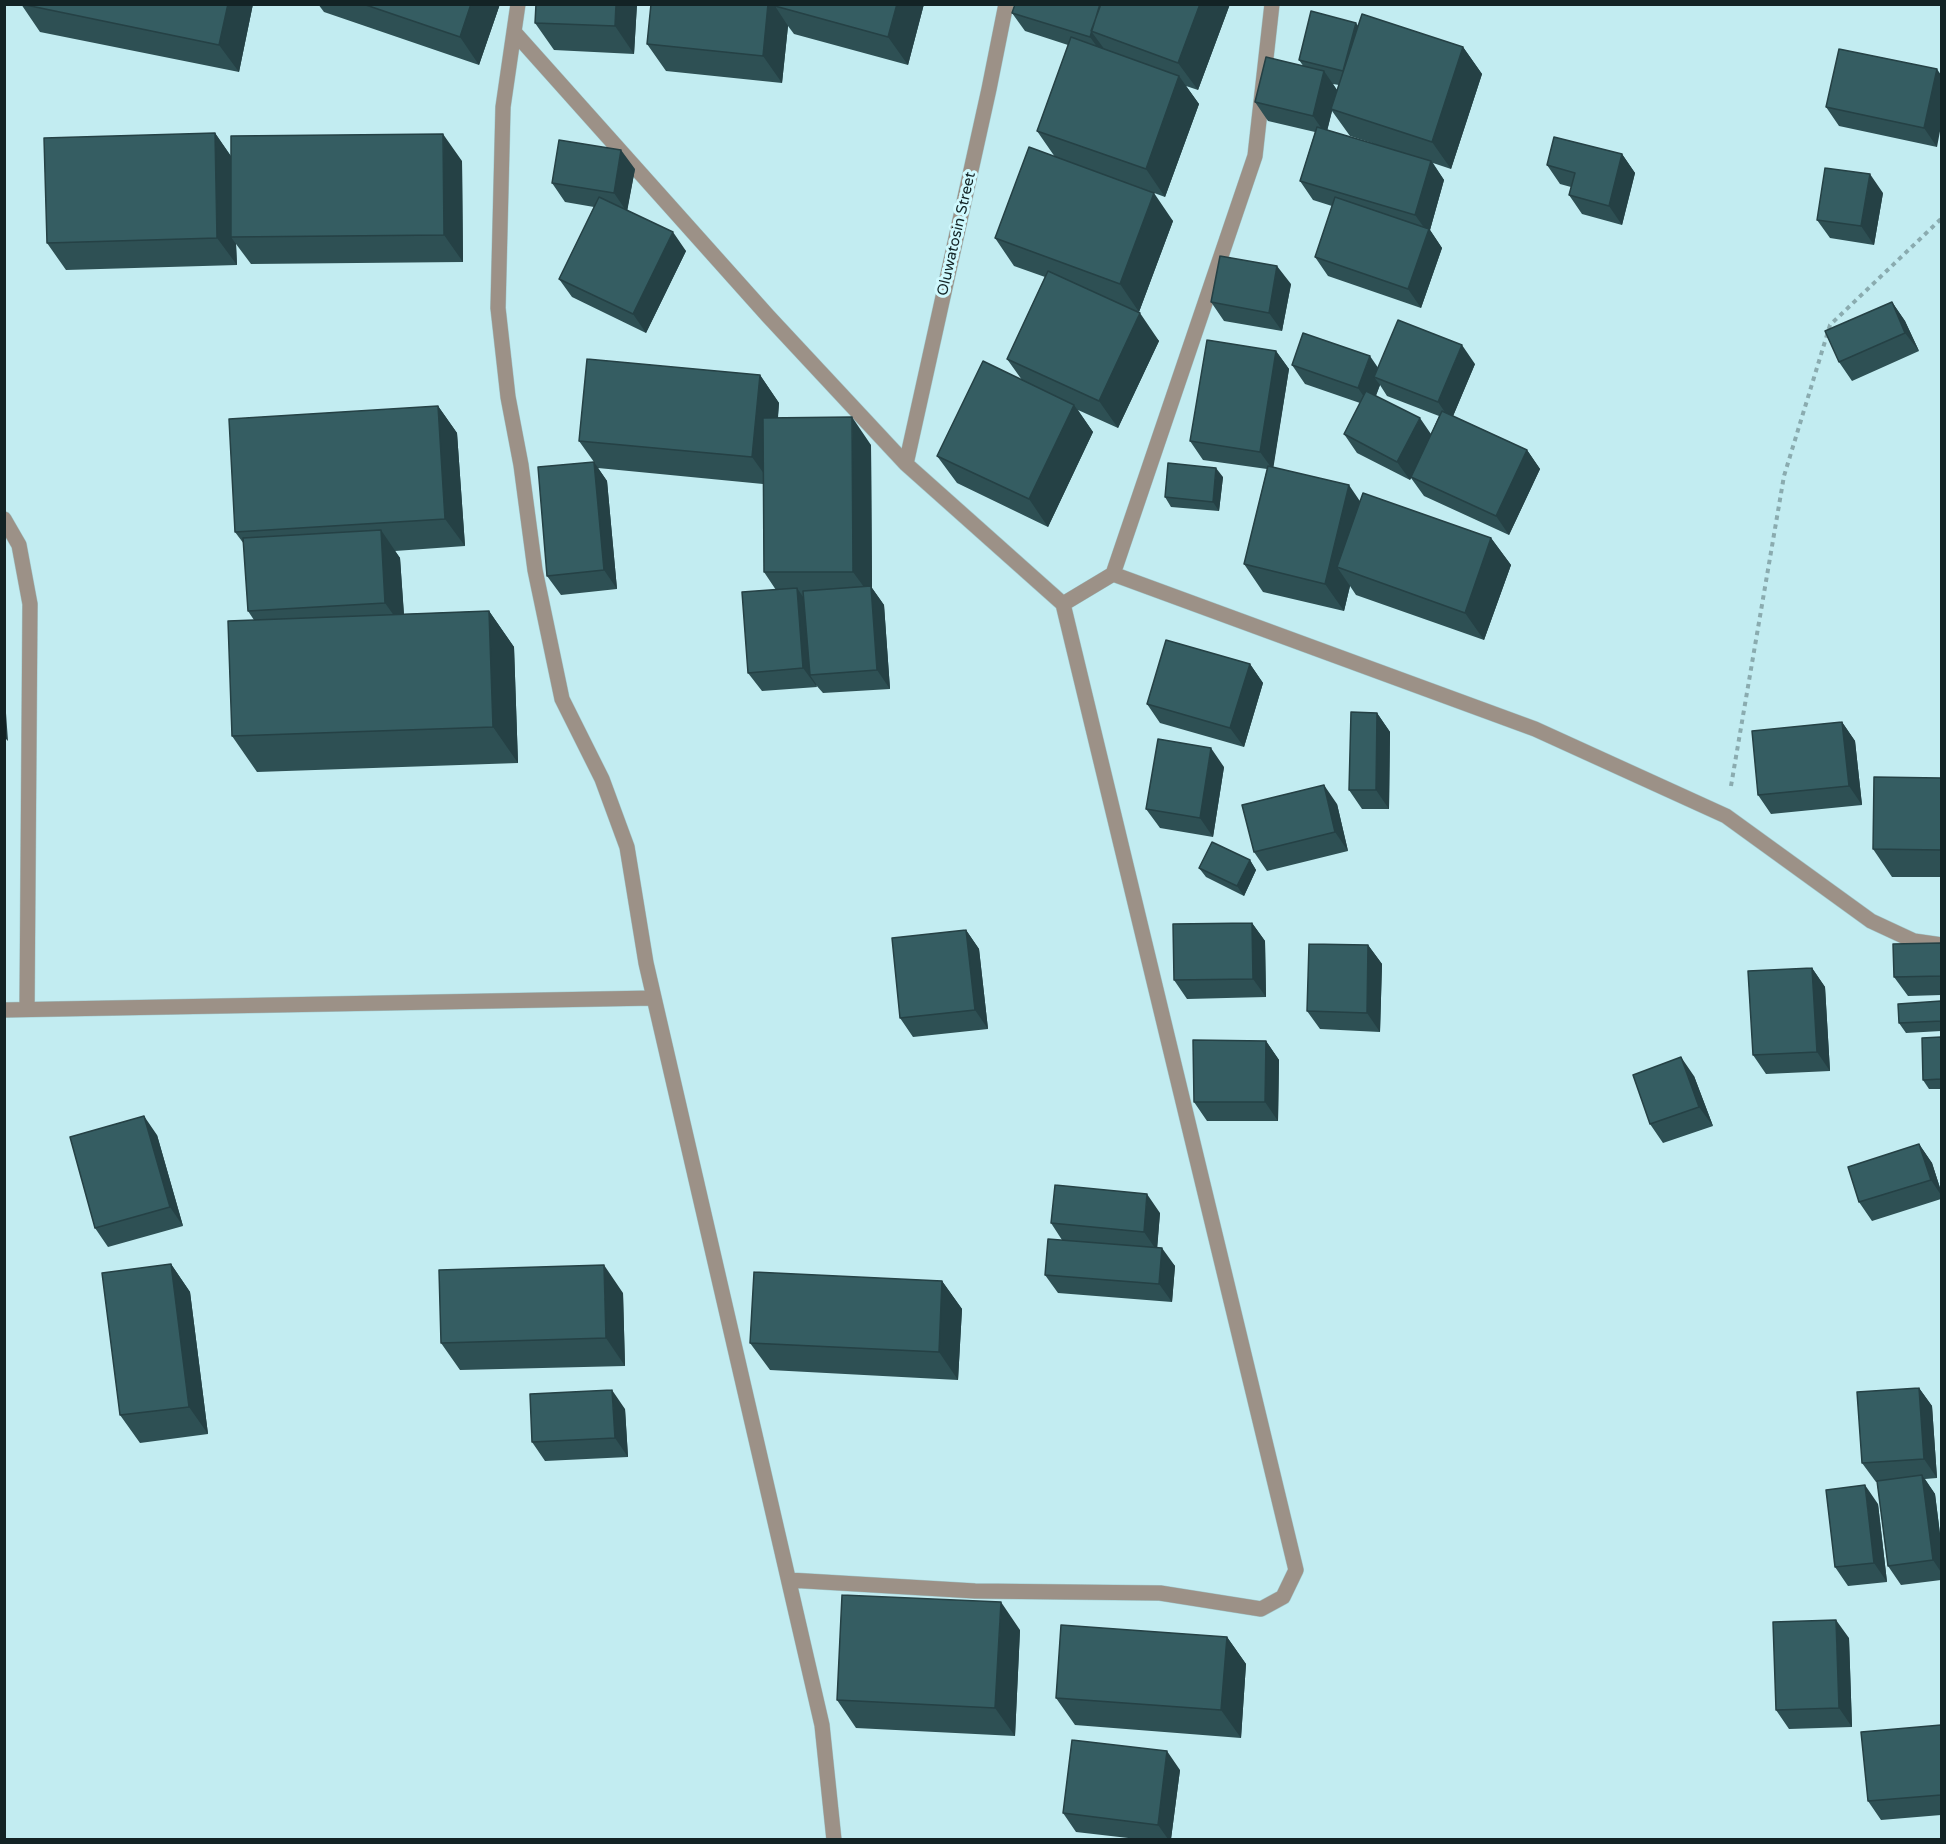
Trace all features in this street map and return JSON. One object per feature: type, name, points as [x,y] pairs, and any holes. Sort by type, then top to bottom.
[{"type":"street","points":[[518,4],[503,107],[498,308],[508,397],[521,465],[535,570],[562,699],[602,779],[627,847],[646,963],[822,1725],[834,1839]]},
{"type":"street","name":"Oluwatosin Street","points":[[906,464],[1006,4]]},
{"type":"street","points":[[1063,604],[1113,574],[1255,156],[1272,4]]},
{"type":"street","points":[[515,33],[768,316],[906,464],[1063,604],[1296,1570],[1283,1597],[1261,1608],[1160,1593],[975,1591],[789,1580]]},
{"type":"street","points":[[4,519],[19,545],[30,604],[27,1009]]},
{"type":"street","points":[[1113,574],[1535,729],[1726,816],[1871,921],[1914,941],[1941,945]]},
{"type":"street","points":[[4,1010],[654,998]]},
{"type":"path","points":[[1726,816],[1784,476],[1830,325],[1941,218]]},
{"type":"building","points":[[21,4],[228,4],[219,45]]},
{"type":"building","points":[[363,4],[471,4],[460,37]]},
{"type":"building","points":[[536,4],[616,4],[615,26],[535,23]]},
{"type":"building","points":[[651,4],[768,4],[763,56],[647,44]]},
{"type":"building","points":[[775,4],[897,4],[888,37],[775,6]]},
{"type":"building","points":[[1015,4],[1100,4],[1090,37],[1012,13]]},
{"type":"building","points":[[1101,4],[1200,4],[1178,63],[1091,31]]},
{"type":"building","points":[[1311,11],[1356,23],[1343,71],[1299,60]]},
{"type":"building","points":[[1362,14],[1463,47],[1432,142],[1331,109]]},
{"type":"building","points":[[1071,37],[1179,76],[1146,169],[1037,131]]},
{"type":"building","points":[[1839,49],[1937,69],[1924,128],[1826,107]]},
{"type":"building","points":[[1266,57],[1324,71],[1313,116],[1255,102]]},
{"type":"building","points":[[1317,127],[1431,161],[1415,215],[1300,181]]},
{"type":"building","points":[[215,133],[217,238],[47,243],[44,138]]},
{"type":"building","points":[[443,134],[444,235],[231,237],[231,136]]},
{"type":"building","points":[[1554,137],[1622,154],[1609,206],[1569,195],[1575,173],[1547,165]]},
{"type":"building","points":[[559,140],[621,150],[614,193],[552,183]]},
{"type":"building","points":[[1029,147],[1154,193],[1120,284],[995,238]]},
{"type":"building","points":[[1825,168],[1870,174],[1861,226],[1817,220]]},
{"type":"building","points":[[599,197],[673,232],[633,314],[559,279]]},
{"type":"building","points":[[1335,197],[1429,229],[1408,289],[1315,257]]},
{"type":"building","points":[[1220,256],[1277,266],[1269,313],[1211,302]]},
{"type":"building","points":[[1048,271],[1140,313],[1099,401],[1007,359]]},
{"type":"building","points":[[1892,302],[1905,333],[1839,362],[1825,331]]},
{"type":"building","points":[[1398,320],[1462,345],[1438,402],[1374,377]]},
{"type":"building","points":[[1303,333],[1370,356],[1358,388],[1292,365]]},
{"type":"building","points":[[1207,340],[1276,351],[1260,452],[1190,441]]},
{"type":"building","points":[[587,359],[760,375],[752,457],[579,441]]},
{"type":"building","points":[[983,361],[1074,405],[1029,499],[937,456]]},
{"type":"building","points":[[1366,391],[1420,418],[1397,462],[1344,434]]},
{"type":"building","points":[[438,406],[445,519],[235,532],[229,419]]},
{"type":"building","points":[[1442,411],[1527,450],[1496,516],[1411,477]]},
{"type":"building","points":[[852,417],[853,572],[764,572],[763,418]]},
{"type":"building","points":[[594,462],[604,570],[547,576],[538,467]]},
{"type":"building","points":[[1168,463],[1216,468],[1213,502],[1165,497]]},
{"type":"building","points":[[1268,466],[1349,485],[1325,584],[1244,564]]},
{"type":"building","points":[[1363,493],[1491,538],[1465,613],[1337,567]]},
{"type":"building","points":[[381,530],[385,603],[248,611],[243,538]]},
{"type":"building","points":[[871,586],[877,670],[810,675],[803,591]]},
{"type":"building","points":[[797,588],[803,668],[748,673],[742,592]]},
{"type":"building","points":[[489,611],[493,727],[232,736],[228,621]]},
{"type":"building","points":[[1166,640],[1250,664],[1230,728],[1147,704]]},
{"type":"building","points":[[1351,712],[1377,713],[1376,790],[1349,790]]},
{"type":"building","points":[[1842,722],[1849,786],[1758,795],[1752,731]]},
{"type":"building","points":[[1158,739],[1211,748],[1200,818],[1146,809]]},
{"type":"building","points":[[1874,777],[1941,778],[1941,850],[1873,849]]},
{"type":"building","points":[[1324,785],[1335,832],[1254,852],[1242,805]]},
{"type":"building","points":[[1212,842],[1250,860],[1237,886],[1199,868]]},
{"type":"building","points":[[1252,923],[1253,979],[1174,980],[1173,924]]},
{"type":"building","points":[[966,930],[975,1010],[900,1018],[892,938]]},
{"type":"building","points":[[1941,943],[1941,976],[1894,977],[1893,944]]},
{"type":"building","points":[[1309,944],[1368,945],[1367,1013],[1307,1011]]},
{"type":"building","points":[[1812,968],[1817,1052],[1753,1055],[1748,971]]},
{"type":"building","points":[[1941,1001],[1941,1021],[1899,1023],[1898,1004]]},
{"type":"building","points":[[1941,1037],[1941,1079],[1923,1080],[1922,1038]]},
{"type":"building","points":[[1193,1040],[1266,1041],[1265,1102],[1194,1102]]},
{"type":"building","points":[[1681,1057],[1699,1107],[1650,1124],[1633,1075]]},
{"type":"building","points":[[144,1116],[170,1207],[95,1228],[70,1137]]},
{"type":"building","points":[[1919,1144],[1931,1180],[1859,1202],[1848,1167]]},
{"type":"building","points":[[1055,1185],[1147,1194],[1144,1232],[1051,1223]]},
{"type":"building","points":[[1048,1239],[1162,1248],[1159,1284],[1045,1275]]},
{"type":"building","points":[[171,1264],[189,1407],[120,1415],[102,1273]]},
{"type":"building","points":[[604,1265],[606,1338],[441,1343],[439,1270]]},
{"type":"building","points":[[754,1272],[942,1281],[939,1352],[750,1343]]},
{"type":"building","points":[[1919,1388],[1924,1459],[1862,1463],[1857,1392]]},
{"type":"building","points":[[612,1390],[615,1438],[532,1442],[530,1394]]},
{"type":"building","points":[[1922,1475],[1933,1560],[1888,1566],[1877,1481]]},
{"type":"building","points":[[1865,1485],[1874,1563],[1835,1567],[1826,1490]]},
{"type":"building","points":[[842,1595],[1001,1602],[995,1708],[837,1700]]},
{"type":"building","points":[[1836,1620],[1839,1708],[1776,1710],[1773,1622]]},
{"type":"building","points":[[1061,1625],[1227,1637],[1221,1710],[1056,1698]]},
{"type":"building","points":[[1941,1725],[1941,1795],[1868,1801],[1861,1732]]},
{"type":"building","points":[[1072,1740],[1167,1751],[1158,1825],[1063,1813]]}]
